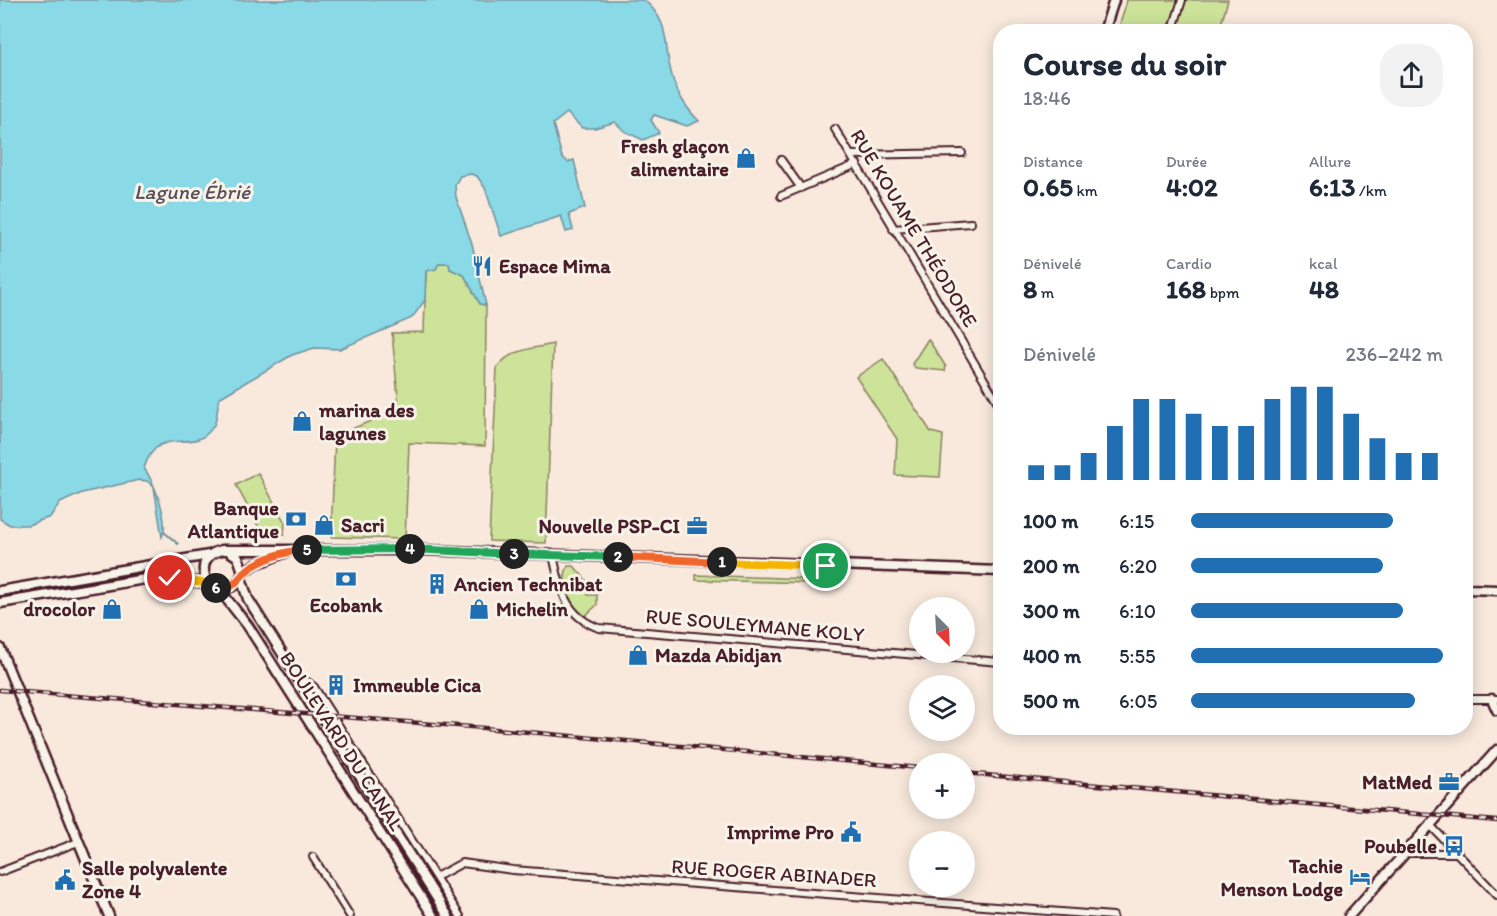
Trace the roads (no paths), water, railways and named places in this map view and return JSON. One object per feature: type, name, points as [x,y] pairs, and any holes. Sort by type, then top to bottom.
[{"type":"main road","points":[[1106,24],[1114,0]]},
{"type":"main road","points":[[0,591],[209,555],[219,550],[423,550],[993,571]]},
{"type":"main road","points":[[229,550],[238,557],[242,575]]},
{"type":"main road","points":[[0,603],[145,579],[170,578],[210,584],[218,588],[231,587],[256,564],[294,550]]},
{"type":"main road","points":[[209,555],[203,566],[206,579],[210,584]]},
{"type":"main road","name":"BOULEVARD DU CANAL","points":[[242,575],[248,600],[448,916]]},
{"type":"main road","name":"BOULEVARD DU CANAL","points":[[218,588],[249,626],[434,916]]},
{"type":"main road","points":[[1473,589],[1497,590]]},
{"type":"main road","points":[[0,648],[109,916]]},
{"type":"main road","points":[[1494,699],[1497,710]]},
{"type":"main road","points":[[1348,916],[1497,750]]},
{"type":"street","points":[[1174,24],[1182,0]]},
{"type":"street","name":"RUE KOUAME THÉODORE","points":[[836,129],[893,229],[993,394]]},
{"type":"street","points":[[852,155],[962,153]]},
{"type":"street","points":[[781,160],[801,188]]},
{"type":"street","points":[[781,196],[857,164]]},
{"type":"street","points":[[893,229],[971,223]]},
{"type":"street","name":"RUE SOULEYMANE KOLY","points":[[553,555],[568,606],[584,622],[599,628],[993,661]]},
{"type":"street","name":"BOULEVARD DU CANAL","points":[[295,673],[314,687],[460,916]]},
{"type":"street","points":[[1473,699],[1494,699]]},
{"type":"street","points":[[1431,826],[1497,895]]},
{"type":"street","points":[[0,872],[78,842]]},
{"type":"street","points":[[1406,853],[1458,853]]},
{"type":"street","points":[[314,857],[350,916]]},
{"type":"street","name":"RUE ROGER ABINADER","points":[[436,877],[462,863],[513,870],[1113,916]]},
{"type":"water","name":"Lagune Ébrié","points":[[0,0],[644,0],[653,8],[665,33],[671,72],[678,92],[685,105],[699,121],[687,126],[654,115],[651,120],[659,133],[643,140],[624,131],[615,122],[595,128],[582,128],[567,113],[553,124],[562,157],[568,162],[574,160],[585,208],[569,214],[573,230],[566,232],[561,216],[501,236],[485,188],[477,176],[471,174],[460,176],[455,185],[456,197],[472,244],[486,305],[480,304],[464,275],[450,269],[449,263],[439,263],[436,269],[426,271],[425,300],[412,318],[340,349],[314,348],[292,355],[219,398],[214,425],[206,435],[188,441],[168,442],[159,446],[151,454],[144,468],[154,487],[147,481],[139,480],[82,493],[60,503],[50,517],[28,525],[10,525],[0,519]]},
{"type":"water","name":"Lagune Ébrié","points":[[154,487],[162,512],[164,530],[162,537]]},
{"type":"waterway","points":[[164,532],[178,544]]},
{"type":"railway","points":[[0,690],[484,728],[909,767]]},
{"type":"railway","points":[[975,774],[1497,821]]},
{"type":"place","name":"Fresh glaçon alimentaire","points":[[746,158]]},
{"type":"place","name":"Espace Mima","points":[[482,266]]},
{"type":"place","name":"marina des lagunes","points":[[302,421]]},
{"type":"place","name":"Banque Atlantique","points":[[296,519]]},
{"type":"place","name":"Sacri","points":[[324,525]]},
{"type":"place","name":"Nouvelle PSP-CI","points":[[697,526]]},
{"type":"place","name":"Ecobank","points":[[346,579]]},
{"type":"place","name":"Ancien Technibat","points":[[437,584]]},
{"type":"place","name":"drocolor","points":[[112,609]]},
{"type":"place","name":"Michelin","points":[[479,609]]},
{"type":"place","name":"Mazda Abidjan","points":[[638,655]]},
{"type":"place","name":"Immeuble Cica","points":[[336,685]]},
{"type":"place","name":"MatMed","points":[[1449,782]]},
{"type":"place","name":"Imprime Pro","points":[[851,832]]},
{"type":"place","name":"Poubelle","points":[[1454,846]]},
{"type":"place","name":"Tachie Menson Lodge","points":[[1360,877]]},
{"type":"place","name":"Salle polyvalente Zone 4","points":[[65,880]]}]
